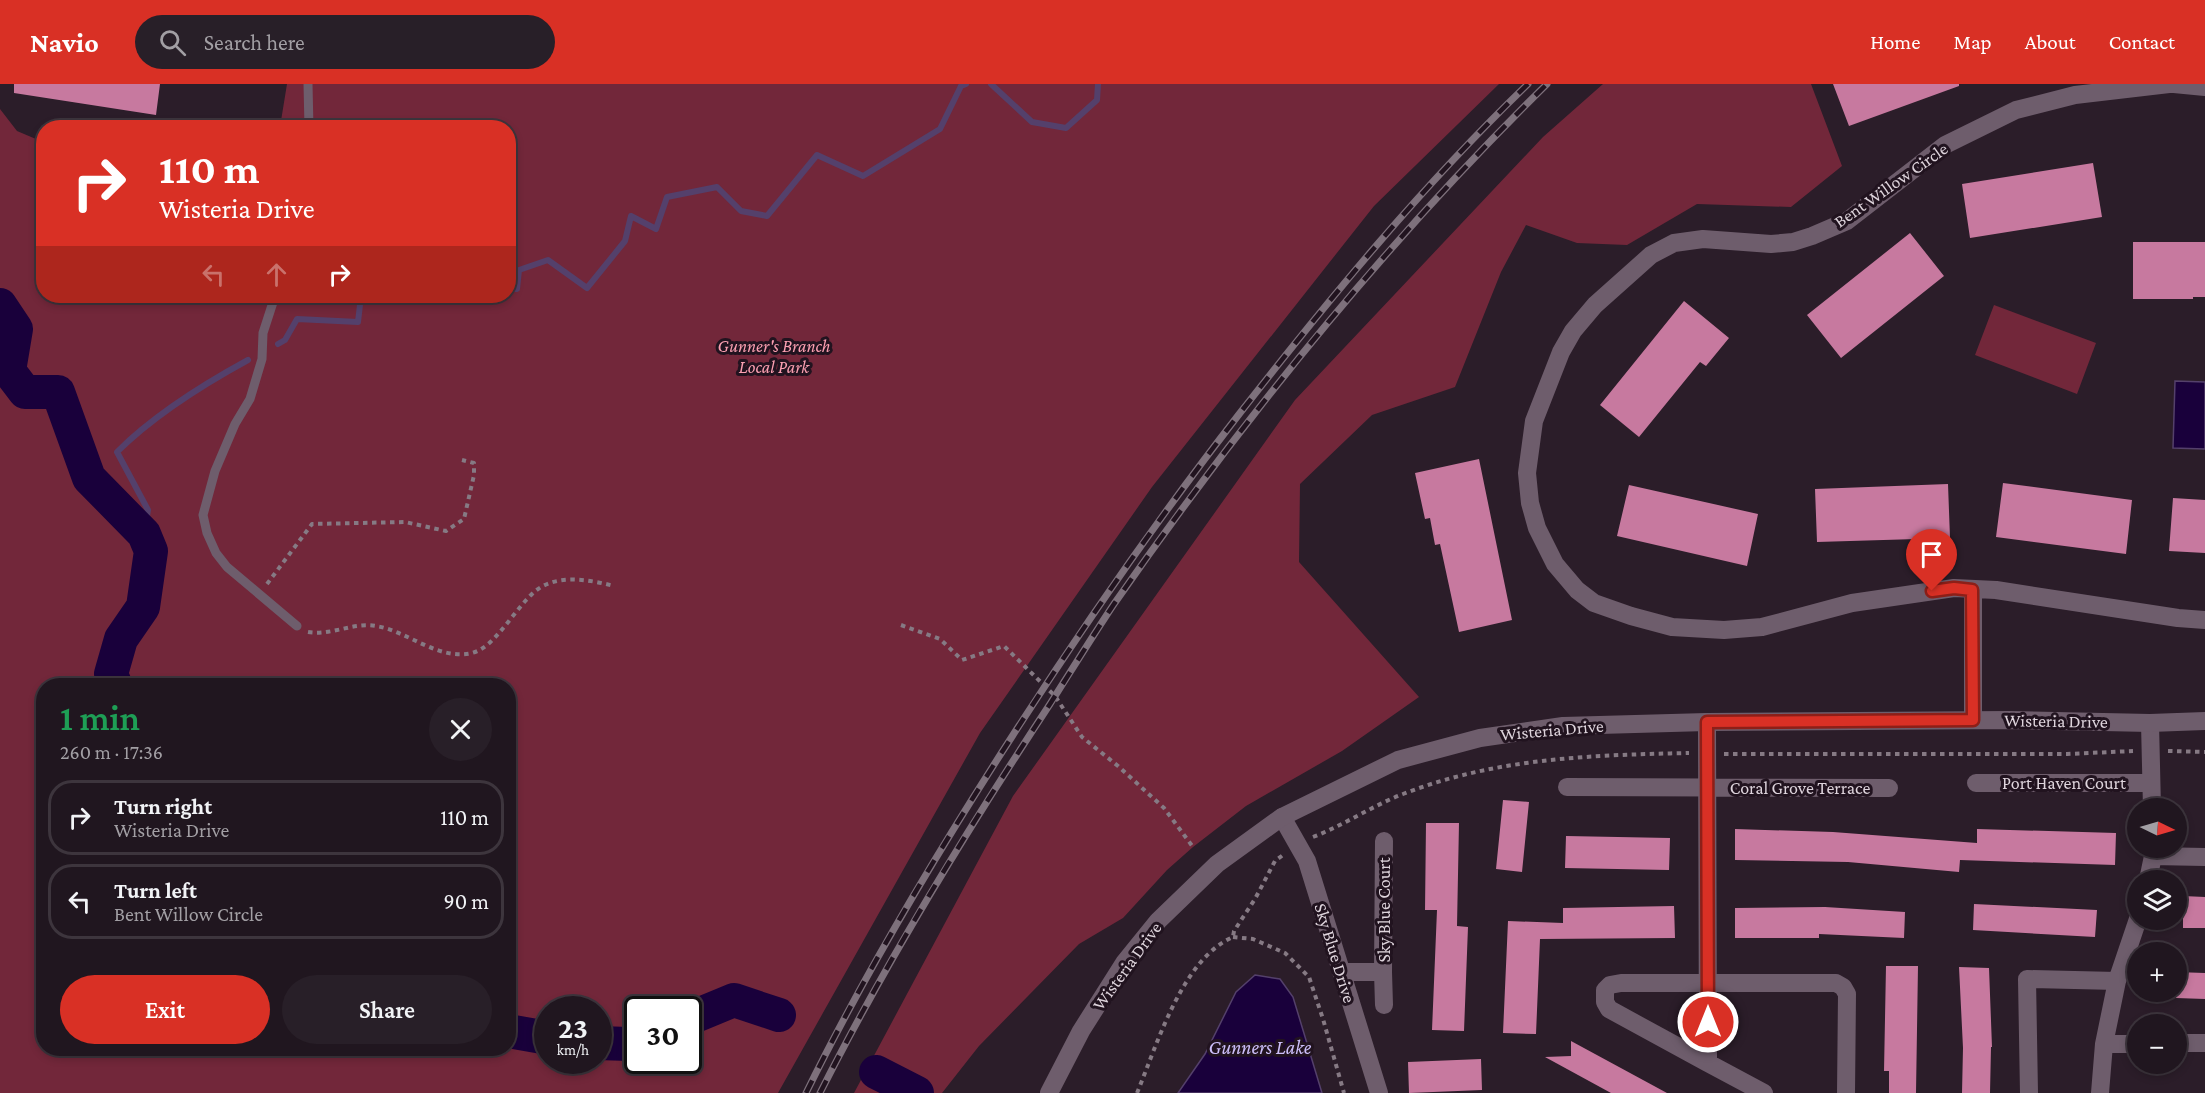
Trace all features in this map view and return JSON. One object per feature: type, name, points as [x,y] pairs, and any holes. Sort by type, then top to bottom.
[{"type":"street","name":"Bent Willow Circle","points":[[2169,84],[2075,95],[2016,111],[1945,145],[1847,221],[1803,239],[1771,244],[1703,239],[1674,243],[1651,255],[1594,304],[1567,341],[1534,421],[1527,473],[1530,503],[1537,528],[1555,564],[1577,590],[1594,603],[1672,627],[1724,630],[1762,627],[1851,603],[1954,588],[1996,590],[2178,618],[2205,620]]},
{"type":"street","points":[[2174,84],[2205,87]]},
{"type":"street","points":[[1972,590],[1973,720]]},
{"type":"street","name":"Wisteria Drive","points":[[1049,1093],[1081,1031],[1124,963],[1158,921],[1217,864],[1282,817],[1398,760],[1480,738],[1563,726],[1707,722],[1973,720],[2150,723],[2205,721]]},
{"type":"street","points":[[1707,722],[1708,1063]]},
{"type":"street","points":[[2150,723],[2152,798]]},
{"type":"street","name":"Port Haven Court","points":[[1977,783],[2151,783]]},
{"type":"street","name":"Coral Grove Terrace","points":[[1567,788],[1889,788]]},
{"type":"street","name":"Sky Blue Drive","points":[[1282,817],[1307,861],[1379,1093]]},
{"type":"street","name":"Sky Blue Court","points":[[1341,972],[1383,972],[1384,841]]},
{"type":"street","points":[[2187,855],[2205,857]]},
{"type":"street","points":[[2100,1093],[2104,1044],[2117,981],[2134,930]]},
{"type":"street","points":[[1383,972],[1384,1005]]},
{"type":"street","points":[[2029,1093],[2027,979],[2117,981]]},
{"type":"street","points":[[1764,1093],[1609,1009],[1605,1002],[1605,990],[1610,985],[1621,983],[1836,983],[1843,987],[1847,994],[1846,1093]]},
{"type":"street","points":[[2187,1043],[2205,1043]]},
{"type":"street","points":[[2104,1044],[2127,1044]]},
{"type":"lane","points":[[308,84],[309,120]]},
{"type":"lane","points":[[273,303],[263,333],[262,359],[250,399],[235,424],[215,471],[203,515],[207,533],[226,567],[297,626]]},
{"type":"path","points":[[260,594],[312,524],[405,522],[446,531],[464,519],[474,475],[474,463],[462,460]]},
{"type":"path","points":[[297,626],[320,634],[364,625],[378,626],[432,648],[457,655],[474,652],[487,646],[532,593],[549,584],[571,579],[592,580],[614,586]]},
{"type":"path","points":[[901,625],[940,639],[962,660],[1004,646],[1055,696],[1082,737],[1164,808],[1193,847]]},
{"type":"path","points":[[1233,937],[1234,931],[1255,899],[1275,861],[1298,845],[1330,831],[1364,810],[1404,794],[1452,777],[1496,767],[1556,759],[1707,753],[1748,755],[2067,754],[2150,749],[2205,753]]},
{"type":"path","points":[[1137,1093],[1182,990],[1198,966],[1213,950],[1233,937],[1253,939],[1285,953],[1309,977],[1344,1093]]},
{"type":"green space","name":"Gunner's Branch Local Park","points":[[287,84],[1499,84],[1374,206],[1152,487],[980,733],[778,1093],[0,1093],[0,109],[17,131],[36,139],[36,303],[516,303],[516,120],[281,120]]},
{"type":"green space","points":[[1603,84],[1811,84],[1842,166],[1791,207],[1697,204],[1627,245],[1577,243],[1526,225],[1501,272],[1455,387],[1372,415],[1300,484],[1299,562],[1419,697],[1342,751],[1246,806],[1193,847],[1167,870],[1123,918],[1079,944],[979,1046],[942,1093],[854,1093],[1013,796],[1295,400],[1543,137]]},
{"type":"green space","points":[[1994,305],[2096,343],[2077,394],[1975,355]]},
{"type":"water","points":[[2175,381],[2205,382],[2205,449],[2173,448]]},
{"type":"water","name":"Gunners Lake","points":[[1255,975],[1280,979],[1293,997],[1322,1093],[1178,1093],[1205,1054],[1236,992]]},
{"type":"building","points":[[14,84],[160,84],[156,115],[14,93]]},
{"type":"building","points":[[1833,84],[1959,84],[1959,86],[1849,126]]},
{"type":"building","points":[[2093,163],[2102,217],[1970,238],[1962,184]]},
{"type":"building","points":[[1910,233],[1944,276],[1841,358],[1807,315]]},
{"type":"building","points":[[2133,242],[2205,242],[2205,297],[2133,299]]},
{"type":"building","points":[[1684,301],[1729,338],[1706,366],[1700,362],[1639,437],[1600,405]]},
{"type":"building","points":[[1479,459],[1512,620],[1459,632],[1440,544],[1435,545],[1430,518],[1425,519],[1415,473]]},
{"type":"building","points":[[2003,483],[2132,500],[2126,554],[1996,537]]},
{"type":"building","points":[[1948,484],[1950,538],[1817,542],[1815,489]]},
{"type":"building","points":[[1629,485],[1758,514],[1747,566],[1617,536]]},
{"type":"building","points":[[2173,498],[2205,500],[2205,553],[2169,551]]},
{"type":"building","points":[[1503,800],[1529,802],[1522,872],[1496,869]]},
{"type":"building","points":[[1426,823],[1459,823],[1457,926],[1468,927],[1464,1031],[1432,1030],[1437,910],[1425,910]]},
{"type":"building","points":[[1735,829],[1833,832],[1977,843],[1977,829],[2116,833],[2115,865],[1960,860],[1959,872],[1848,862],[1735,860]]},
{"type":"building","points":[[1566,836],[1670,838],[1669,870],[1565,868]]},
{"type":"building","points":[[2187,896],[2205,897],[2205,928],[2187,928]]},
{"type":"building","points":[[1974,904],[2097,910],[2095,937],[1973,930]]},
{"type":"building","points":[[1674,906],[1675,938],[1540,939],[1536,1034],[1503,1033],[1508,921],[1563,923],[1563,908]]},
{"type":"building","points":[[1825,907],[1905,912],[1904,938],[1819,934],[1819,938],[1735,938],[1735,908]]},
{"type":"building","points":[[1886,966],[1918,966],[1916,1093],[1889,1093],[1889,1071],[1884,1071]]},
{"type":"building","points":[[1959,967],[1989,968],[1992,1047],[1990,1093],[1962,1093],[1963,1048]]},
{"type":"building","points":[[2187,972],[2205,973],[2205,999],[2187,998]]},
{"type":"building","points":[[1571,1041],[1667,1093],[1611,1093],[1545,1057],[1571,1056]]},
{"type":"building","points":[[1481,1059],[1482,1090],[1409,1093],[1408,1062]]},
{"type":"waterway","points":[[516,289],[519,270],[548,260],[587,288],[625,241],[631,216],[656,229],[667,197],[717,187],[741,211],[767,216],[817,155],[863,176],[940,129],[961,86],[966,84]]},
{"type":"waterway","points":[[991,84],[1032,122],[1066,128],[1097,100],[1098,84]]},
{"type":"waterway","points":[[278,344],[285,340],[297,319],[358,322],[360,303]]},
{"type":"waterway","points":[[0,305],[16,329],[9,371],[25,392],[58,392],[89,478],[144,534],[151,551],[143,607],[121,639],[111,674],[113,678]]},
{"type":"waterway","points":[[144,534],[148,510],[117,452],[146,426],[179,402],[248,360]]},
{"type":"waterway","points":[[702,1013],[734,1000],[779,1015]]},
{"type":"waterway","points":[[516,1032],[534,1036]]},
{"type":"waterway","points":[[612,1043],[624,1044]]},
{"type":"waterway","points":[[876,1072],[917,1093]]},
{"type":"railway","points":[[806,1093],[904,911],[958,822],[1067,653],[1151,532],[1240,413],[1343,285],[1414,202],[1528,84]]},
{"type":"railway","points":[[820,1093],[873,993],[959,847],[1106,616],[1163,535],[1265,400],[1373,269],[1487,144],[1547,84]]},
{"type":"route","points":[[1708,1022],[1707,722],[1973,720],[1972,590],[1954,588],[1932,591]]}]
